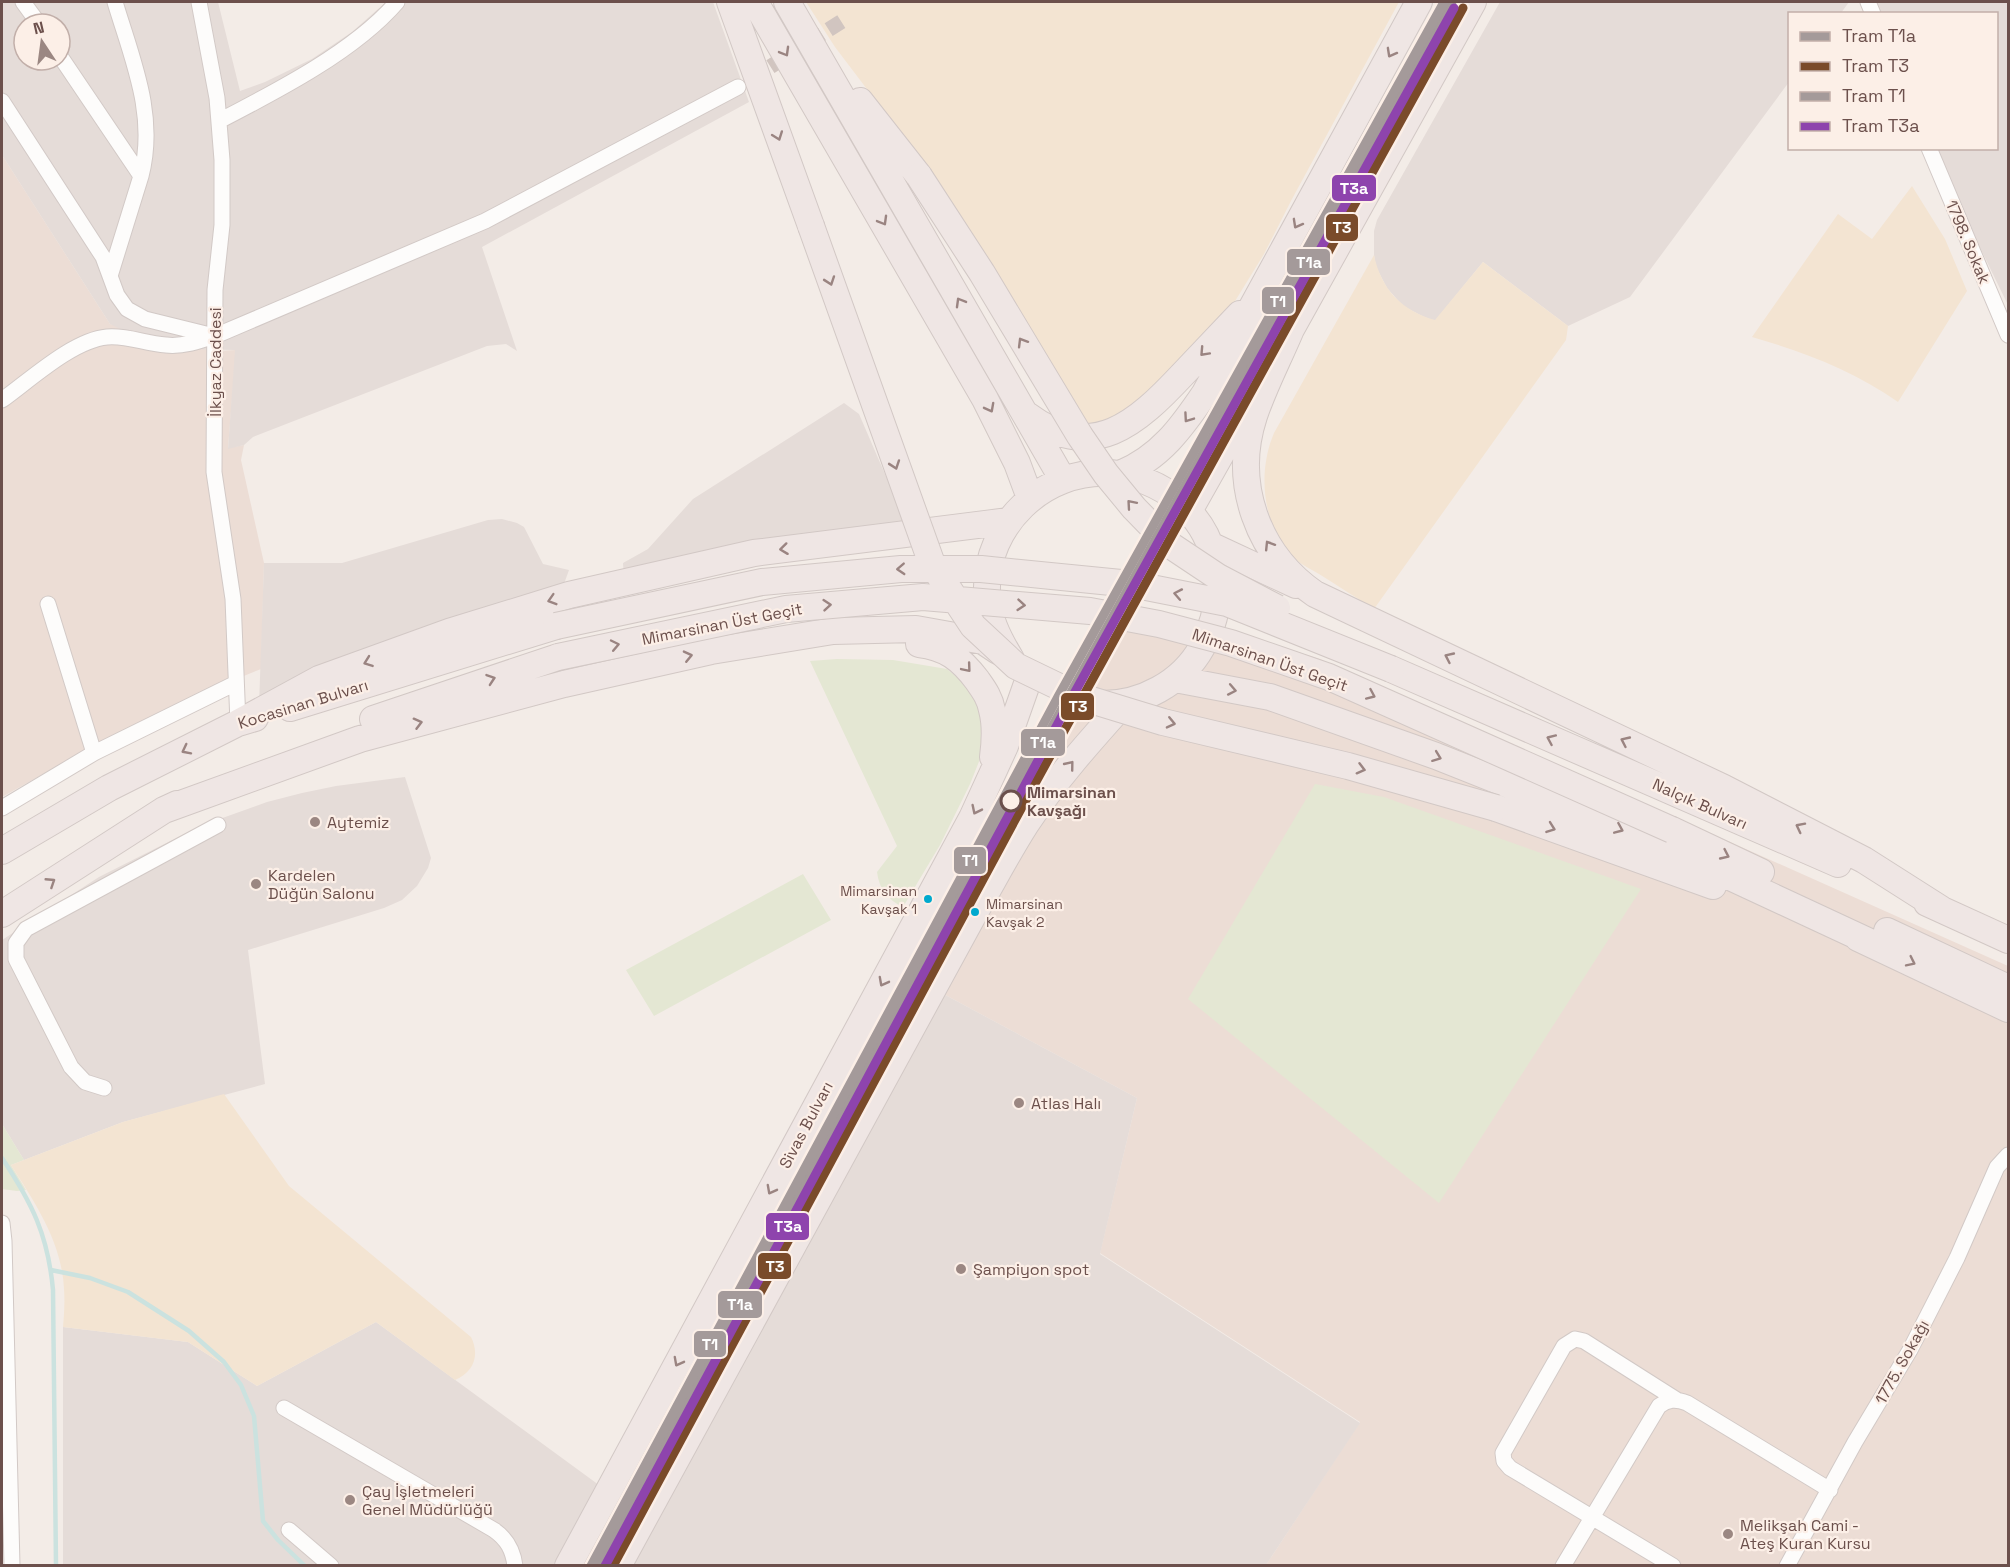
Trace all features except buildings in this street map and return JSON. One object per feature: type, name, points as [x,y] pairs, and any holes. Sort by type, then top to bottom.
[{"type":"highway","points":[[730,2],[932,564],[973,626],[1016,666],[1078,696],[1163,722],[1348,766],[1496,808],[1872,943]]},
{"type":"highway","points":[[755,2],[985,399],[1017,463],[1030,498]]},
{"type":"highway","points":[[787,2],[1063,480]]},
{"type":"highway","points":[[1120,474],[1146,461],[1178,432],[1222,365],[1258,294],[1419,2]]},
{"type":"highway","points":[[1189,511],[1473,2]]},
{"type":"highway","points":[[800,24],[918,176],[981,273],[1080,436],[1106,474],[1134,508],[1170,545],[1218,577],[1391,669]]},
{"type":"highway","points":[[1025,414],[1046,428],[1069,435],[1093,437],[1119,430],[1153,406],[1258,294]]},
{"type":"highway","points":[[1292,327],[1254,416],[1246,455],[1246,484],[1254,516],[1270,548],[1293,576],[1315,594]]},
{"type":"highway","points":[[12,907],[164,810],[360,739],[564,684],[711,651],[833,631],[916,629],[983,641],[1020,669],[1050,691],[1072,700],[1106,704],[1125,702],[1160,689],[1175,679],[1196,658],[1210,632],[1218,603],[1218,574],[1210,545],[1201,527],[1189,511],[1158,487],[1120,474],[1082,475],[1063,480],[1030,498],[1009,521],[996,543],[989,567],[987,591],[990,616],[996,632],[1020,669]]},
{"type":"highway","points":[[238,723],[319,679],[449,632],[569,595],[754,553],[1009,521]]},
{"type":"highway","points":[[1210,545],[1724,788],[1864,860],[1941,909]]},
{"type":"highway","name":"Mimarsinan Üst Geçit","points":[[556,627],[762,582],[901,569],[981,569],[1131,584],[1227,603],[1391,669]]},
{"type":"highway","name":"Mimarsinan Üst Geçit","points":[[164,810],[353,725],[558,657],[786,609],[923,597],[1090,611],[1159,624],[1231,643],[1329,677],[1672,830],[2008,988]]},
{"type":"highway","name":"Kocasinan Bulvarı","points":[[2,851],[108,788],[238,723],[556,627]]},
{"type":"highway","points":[[833,631],[931,645],[952,654],[965,664],[984,690],[993,713],[995,742],[989,782]]},
{"type":"highway","name":"Sivas Bulvarı","points":[[568,1566],[972,818],[1009,734],[1020,669]]},
{"type":"highway","name":"Nalçık Bulvarı","points":[[1391,669],[2008,940]]},
{"type":"highway","points":[[1175,679],[1270,698],[1436,756],[1524,790],[1667,849],[1872,943],[2008,1009]]},
{"type":"highway","points":[[618,1566],[975,912],[1025,826],[1072,762],[1125,702]]},
{"type":"street","points":[[110,276],[141,176],[148,135],[146,111],[115,2]]},
{"type":"street","name":"İlkyaz Caddesi","points":[[199,2],[219,121],[223,193],[215,290],[214,472],[233,599],[238,723]]},
{"type":"street","points":[[219,121],[278,89],[359,38],[397,2]]},
{"type":"street","points":[[71,72],[141,176]]},
{"type":"street","points":[[2,400],[75,347],[94,339],[122,336],[166,345],[185,344],[215,336],[485,221],[738,87]]},
{"type":"street","points":[[2,101],[103,256],[122,303],[132,313],[145,319],[215,336]]},
{"type":"street","name":"1798. Sokak","points":[[1930,150],[2008,335]]},
{"type":"street","points":[[48,604],[94,753]]},
{"type":"street","points":[[2,808],[94,753],[236,683]]},
{"type":"street","points":[[104,1088],[85,1082],[70,1066],[16,959],[16,943],[22,933],[45,919],[218,825]]},
{"type":"street","points":[[12,907],[45,919]]},
{"type":"street","name":"1775. Sokağı","points":[[1787,1566],[1935,1303],[1997,1167],[2008,1155]]},
{"type":"street","points":[[2,1223],[12,1566]]},
{"type":"street","points":[[1673,1566],[1510,1468],[1503,1457],[1503,1449],[1564,1346],[1575,1339],[1584,1341],[1677,1400],[1687,1403],[1830,1490]]},
{"type":"street","points":[[1563,1566],[1659,1406],[1667,1401],[1677,1400]]},
{"type":"street","points":[[284,1408],[494,1530],[512,1550],[515,1566]]},
{"type":"street","points":[[289,1530],[331,1566]]},
{"type":"shaded area","points":[[2,2],[218,2],[240,91],[265,82],[312,59],[352,32],[386,2],[713,2],[749,102],[482,247],[517,351],[506,344],[487,346],[253,437],[244,445],[228,449],[235,350],[183,349],[128,333],[110,324],[2,155]]},
{"type":"shaded area","points":[[1500,2],[1849,2],[1842,12],[1788,12],[1788,83],[1630,297],[1568,326],[1483,262],[1435,321],[1403,306],[1387,288],[1376,267],[1374,231],[1377,220]]},
{"type":"shaded area","points":[[1861,2],[2008,2],[2008,305],[1932,150],[1998,150],[1998,12],[1866,12]]},
{"type":"shaded area","points":[[2,155],[110,324],[218,351],[236,350],[228,448],[244,445],[241,460],[264,563],[261,669],[207,691],[102,741],[2,797]]},
{"type":"shaded area","points":[[844,403],[859,414],[907,525],[624,578],[623,563],[648,549],[693,499]]},
{"type":"shaded area","points":[[502,519],[524,527],[543,564],[569,570],[560,595],[259,706],[264,563],[342,563],[488,520]]},
{"type":"shaded area","points":[[1109,603],[1208,623],[1320,659],[2008,966],[2008,1565],[1266,1565],[1360,1422],[1100,1253],[1137,1098],[910,976]]},
{"type":"shaded area","points":[[405,777],[431,858],[417,886],[402,900],[384,908],[248,950],[265,1084],[123,1122],[24,1160],[2,1124],[2,940],[99,877],[200,826],[267,802],[302,793]]},
{"type":"shaded area","points":[[910,976],[1137,1098],[1100,1254],[1360,1423],[1266,1565],[63,1566],[63,1327],[188,1342],[257,1386],[376,1322],[629,1507]]},
{"type":"green space","points":[[893,660],[947,669],[963,682],[976,699],[983,717],[982,754],[970,784],[940,845],[903,907],[885,893],[877,872],[897,846],[810,661]]},
{"type":"green space","points":[[1315,784],[1384,797],[1641,889],[1439,1203],[1188,999]]},
{"type":"green space","points":[[803,874],[831,920],[654,1016],[626,970]]},
{"type":"green space","points":[[2,1124],[24,1160],[11,1165],[26,1190],[2,1189]]},
{"type":"sand","points":[[806,2],[1399,2],[1264,254],[1232,306],[1136,412],[1085,427],[904,138],[835,47]]},
{"type":"sand","points":[[1912,186],[1945,239],[1967,291],[1898,402],[1846,371],[1752,337],[1838,214],[1872,239]]},
{"type":"sand","points":[[1374,255],[1382,278],[1395,297],[1423,316],[1435,320],[1483,262],[1568,326],[1566,340],[1374,609],[1295,559],[1275,531],[1269,516],[1264,482],[1265,465],[1274,433]]},
{"type":"sand","points":[[224,1094],[289,1186],[471,1337],[475,1350],[474,1362],[462,1377],[455,1380],[376,1322],[257,1386],[188,1342],[63,1327],[64,1289],[53,1239],[11,1165],[123,1122]]},
{"type":"waterway","points":[[2,1158],[37,1220],[51,1270],[56,1566]]},
{"type":"waterway","points":[[51,1270],[90,1278],[128,1292],[189,1331],[224,1362],[241,1385],[254,1416],[263,1521],[278,1540],[305,1566]]},
{"type":"tunnel","points":[[751,79],[847,18]]},
{"type":"tram line","name":"T1","points":[[591,1566],[1059,695],[1444,2]]},
{"type":"tram line","name":"T1a","points":[[599,1566],[1011,801],[1452,2]]},
{"type":"tram line","name":"T3a","points":[[605,1566],[1070,701],[1454,8]]},
{"type":"tram line","name":"T3","points":[[613,1566],[1022,807],[1463,8]]},
{"type":"place","name":"Mimarsinan Kavşağı","points":[[1011,801]]},
{"type":"place","name":"Aytemiz","points":[[315,822]]},
{"type":"place","name":"Kardelen Düğün Salonu","points":[[256,884]]},
{"type":"place","name":"Mimarsinan Kavşak 1","points":[[928,899]]},
{"type":"place","name":"Mimarsinan Kavşak 2","points":[[975,912]]},
{"type":"place","name":"Atlas Halı","points":[[1019,1103]]},
{"type":"place","name":"Şampiyon spot","points":[[961,1269]]},
{"type":"place","name":"Çay İşletmeleri Genel Müdürlüğü","points":[[350,1500]]},
{"type":"place","name":"Melikşah Cami - Ateş Kuran Kursu","points":[[1728,1534]]}]
